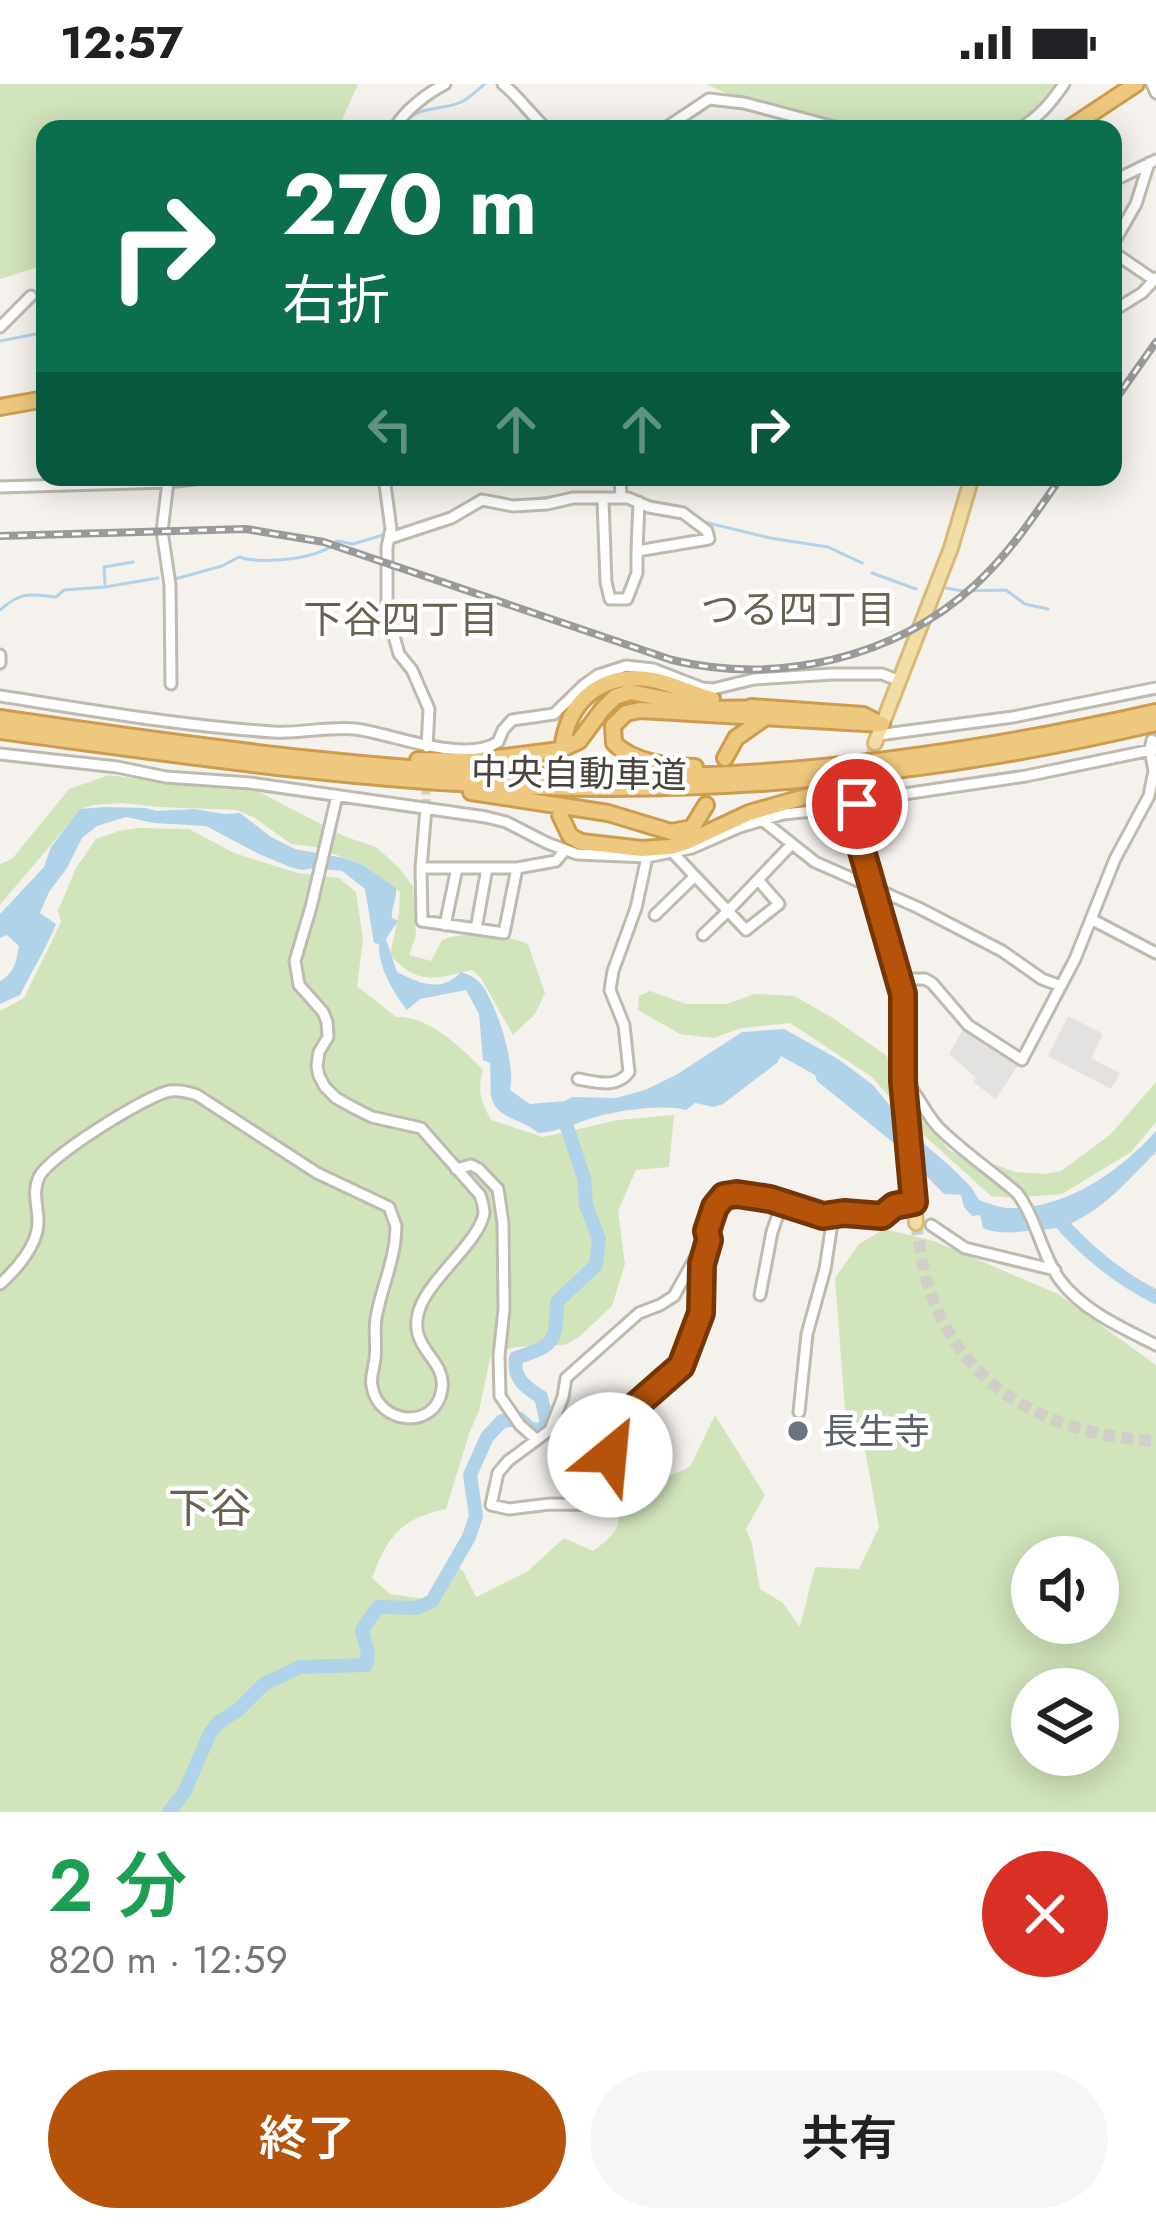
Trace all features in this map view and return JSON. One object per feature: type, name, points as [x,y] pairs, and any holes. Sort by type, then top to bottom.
[{"type":"highway","points":[[1082,120],[1136,84]]},
{"type":"highway","points":[[0,407],[36,401]]},
{"type":"highway","points":[[563,742],[578,705],[601,685],[623,679],[651,680],[760,713]]},
{"type":"highway","points":[[290,758],[474,761],[560,750],[579,741],[615,697],[630,692],[760,713]]},
{"type":"highway","name":"中央自動車道","points":[[0,718],[290,758],[542,776],[707,775],[832,767],[1010,743],[1155,694]]},
{"type":"highway","points":[[832,767],[681,766],[648,761],[618,748],[613,726],[626,713],[640,710],[862,715],[878,734]]},
{"type":"highway","points":[[725,758],[760,713]]},
{"type":"highway","name":"中央自動車道","points":[[0,731],[362,776],[543,788],[708,786],[852,776],[994,757],[1156,724]]},
{"type":"highway","points":[[560,815],[570,836],[580,842],[670,847],[748,813],[814,792],[994,757]]},
{"type":"highway","points":[[362,776],[608,813],[671,832],[692,828],[706,806]]},
{"type":"main road","points":[[878,734],[951,548],[969,486]]},
{"type":"main road","points":[[858,799],[854,823],[903,994],[904,1089],[916,1223]]},
{"type":"street","points":[[399,120],[445,84]]},
{"type":"street","points":[[503,84],[522,99],[536,120]]},
{"type":"street","points":[[1031,120],[1064,84]]},
{"type":"street","points":[[1152,84],[1156,92]]},
{"type":"street","points":[[678,120],[710,99],[724,99],[807,120]]},
{"type":"street","points":[[1122,176],[1153,161]]},
{"type":"street","points":[[1122,231],[1153,161]]},
{"type":"street","points":[[1122,255],[1155,279],[1122,306]]},
{"type":"street","points":[[0,327],[32,296]]},
{"type":"street","points":[[0,487],[36,485]]},
{"type":"street","points":[[171,684],[170,585],[163,532],[173,486]]},
{"type":"street","points":[[385,486],[390,538],[387,611],[399,654],[412,670],[429,709],[427,747]]},
{"type":"street","points":[[620,486],[620,498]]},
{"type":"street","points":[[390,538],[451,518],[482,500],[513,506],[620,498],[683,513],[707,531],[709,539],[637,551]]},
{"type":"street","points":[[603,500],[610,598],[628,598],[637,573],[639,502]]},
{"type":"street","points":[[0,696],[256,731],[355,729],[427,747],[485,749],[493,746],[512,720],[554,715],[598,675],[626,666],[653,669],[701,688],[833,674],[882,674],[900,681]]},
{"type":"street","points":[[878,734],[1155,694]]},
{"type":"street","points":[[1012,730],[1013,717]]},
{"type":"street","points":[[0,754],[426,808],[506,822],[565,850],[646,857],[674,854],[783,814],[1026,776],[1153,746],[1153,785],[1022,1060],[968,1024],[932,983],[900,979]]},
{"type":"street","points":[[1019,765],[1026,776]]},
{"type":"street","points":[[0,1284],[33,1243],[38,1219],[35,1195],[42,1170],[135,1106],[167,1091],[184,1090],[330,1180],[389,1207],[396,1226],[374,1329],[373,1391],[386,1411],[406,1419],[422,1417],[436,1406],[442,1374],[418,1337],[415,1322],[425,1296],[477,1232],[484,1213],[480,1195],[422,1128],[372,1117],[336,1098],[325,1088],[317,1066],[328,1037],[327,1022],[299,985],[296,961],[338,796]]},
{"type":"street","points":[[426,808],[420,920],[504,933],[517,868]]},
{"type":"street","points":[[762,820],[815,862],[993,946],[1061,986]]},
{"type":"street","points":[[703,935],[790,845]]},
{"type":"street","points":[[421,868],[517,868],[556,861],[565,850]]},
{"type":"street","points":[[674,854],[746,930],[779,904],[759,881]]},
{"type":"street","points":[[578,1078],[612,1083],[623,1081],[629,1072],[624,1024],[610,990],[636,908],[646,857]]},
{"type":"street","points":[[445,925],[457,868]]},
{"type":"street","points":[[476,929],[487,868]]},
{"type":"street","points":[[655,915],[694,877]]},
{"type":"street","points":[[1091,919],[1156,952]]},
{"type":"street","points":[[904,1089],[912,1087],[921,1108],[937,1126],[1017,1193],[1063,1283],[1100,1315],[1156,1346]]},
{"type":"street","points":[[457,1169],[471,1165],[498,1189],[505,1250],[498,1383],[512,1414],[536,1439]]},
{"type":"street","points":[[707,1234],[701,1313],[681,1366],[617,1422],[609,1437],[610,1455],[635,1497],[618,1505],[508,1509],[491,1505],[498,1473],[550,1430],[566,1378],[639,1313],[674,1296],[724,1196],[737,1194],[833,1216],[882,1216],[914,1199]]},
{"type":"street","points":[[760,1295],[782,1203]]},
{"type":"street","points":[[799,1412],[807,1334],[833,1216]]},
{"type":"street","points":[[932,1225],[965,1248],[1035,1267],[1053,1266]]},
{"type":"green space","points":[[0,84],[358,84],[342,120],[36,120],[36,268],[0,279]]},
{"type":"green space","points":[[706,84],[1056,84],[1052,102],[1029,120],[822,120],[762,109]]},
{"type":"green space","points":[[109,775],[255,790],[346,837],[376,847],[413,886],[416,935],[409,955],[431,961],[442,940],[462,935],[497,936],[528,944],[545,993],[535,1014],[513,1035],[472,970],[428,978],[410,972],[390,955],[400,892],[363,865],[315,847],[291,844],[236,810],[122,803],[81,809],[0,905],[0,864],[12,859],[69,789]]},
{"type":"green space","points":[[137,828],[189,829],[234,853],[297,873],[339,878],[356,892],[363,940],[357,986],[396,1017],[444,1034],[483,1070],[481,1096],[491,1120],[543,1137],[618,1120],[674,1115],[669,1167],[636,1170],[618,1211],[625,1264],[612,1306],[565,1345],[515,1347],[491,1354],[479,1411],[446,1509],[418,1518],[398,1532],[372,1578],[390,1594],[425,1599],[455,1564],[476,1597],[528,1571],[564,1538],[593,1551],[617,1527],[612,1483],[619,1454],[654,1448],[660,1480],[690,1467],[715,1415],[765,1495],[746,1529],[760,1589],[783,1603],[800,1627],[815,1567],[859,1569],[879,1527],[861,1428],[845,1410],[835,1278],[859,1244],[884,1229],[934,1241],[1058,1294],[1156,1365],[1156,1812],[0,1812],[0,1011],[24,998],[61,922],[58,911],[76,868],[96,839]]},
{"type":"green space","points":[[650,991],[686,1004],[726,1004],[755,994],[794,996],[887,1056],[896,1087],[949,1150],[969,1160],[1016,1172],[1061,1171],[1110,1135],[1156,1082],[1156,1122],[1131,1152],[1062,1194],[991,1196],[917,1129],[872,1077],[790,1023],[742,1028],[713,1038],[680,1034],[638,1010],[639,996]]},
{"type":"shaded area","points":[[1068,1016],[1103,1034],[1091,1058],[1120,1073],[1111,1089],[1048,1056]]},
{"type":"shaded area","points":[[963,1029],[1018,1065],[996,1099],[973,1082],[976,1078],[949,1054]]},
{"type":"water","points":[[80,809],[240,813],[295,849],[363,865],[396,888],[392,918],[398,921],[386,939],[397,972],[430,984],[446,983],[461,972],[479,982],[505,1038],[510,1090],[530,1104],[572,1097],[616,1098],[645,1090],[742,1032],[784,1029],[873,1085],[914,1135],[979,1200],[989,1204],[1029,1207],[1070,1195],[1108,1174],[1156,1131],[1156,1152],[1104,1203],[1074,1222],[1004,1232],[983,1228],[980,1215],[972,1216],[961,1195],[944,1194],[815,1075],[781,1056],[714,1107],[695,1103],[686,1110],[629,1110],[538,1133],[503,1114],[493,1103],[479,1014],[466,990],[420,999],[407,1010],[402,1003],[384,970],[379,944],[374,943],[365,889],[342,871],[290,867],[206,826],[126,817],[97,826],[82,838],[40,913],[56,924],[48,942],[20,995],[0,1004],[0,981],[12,970],[19,946],[7,935],[0,938],[0,914],[44,867],[51,847]]},
{"type":"waterway","points":[[407,120],[461,102],[485,84]]},
{"type":"waterway","points":[[507,94],[529,120]]},
{"type":"waterway","points":[[0,341],[36,334]]},
{"type":"waterway","points":[[576,493],[615,493]]},
{"type":"waterway","points":[[517,501],[567,495]]},
{"type":"waterway","points":[[676,507],[704,522],[828,547],[862,563]]},
{"type":"waterway","points":[[175,579],[239,557],[291,559],[319,552],[337,541],[353,544],[383,535]]},
{"type":"waterway","points":[[105,584],[104,567],[133,562]]},
{"type":"waterway","points":[[872,573],[916,589]]},
{"type":"waterway","points":[[0,610],[26,595],[56,597],[64,590],[158,578]]},
{"type":"waterway","points":[[946,588],[1006,590],[1025,604],[1048,609]]},
{"type":"waterway","points":[[169,1812],[184,1793],[210,1733],[264,1684],[300,1667],[366,1665],[362,1630],[378,1607],[417,1608],[432,1601],[469,1537],[476,1516],[470,1475],[487,1437],[502,1421],[520,1419],[540,1431],[547,1423],[541,1397],[518,1377],[516,1358],[551,1340],[557,1302],[596,1265],[599,1239],[562,1112]]},
{"type":"waterway","points":[[1053,1213],[1100,1261],[1156,1297]]},
{"type":"tunnel","points":[[1152,700],[1152,740]]},
{"type":"tunnel","points":[[560,815],[563,743]]},
{"type":"tunnel","points":[[860,794],[875,743]]},
{"type":"tunnel","points":[[426,777],[426,808]]},
{"type":"tunnel","points":[[916,1223],[929,1288],[948,1331],[993,1384],[1052,1419],[1085,1430],[1156,1441]]},
{"type":"railway","points":[[1122,390],[1156,342]]},
{"type":"railway","points":[[0,536],[246,529],[324,542],[672,660],[752,669],[793,667],[871,648],[943,610],[999,560],[1055,486]]},
{"type":"place","name":"長生寺","points":[[798,1431]]},
{"type":"district","name":"つる四丁目","points":[[798,609]]},
{"type":"district","name":"下谷四丁目","points":[[401,619]]},
{"type":"district","name":"下谷","points":[[210,1508]]},
{"type":"route","points":[[610,1455],[609,1437],[617,1422],[681,1366],[701,1313],[707,1231],[724,1196],[770,1199],[823,1216],[882,1216],[894,1206],[914,1202],[903,1081],[903,994],[854,823],[857,804]]}]
